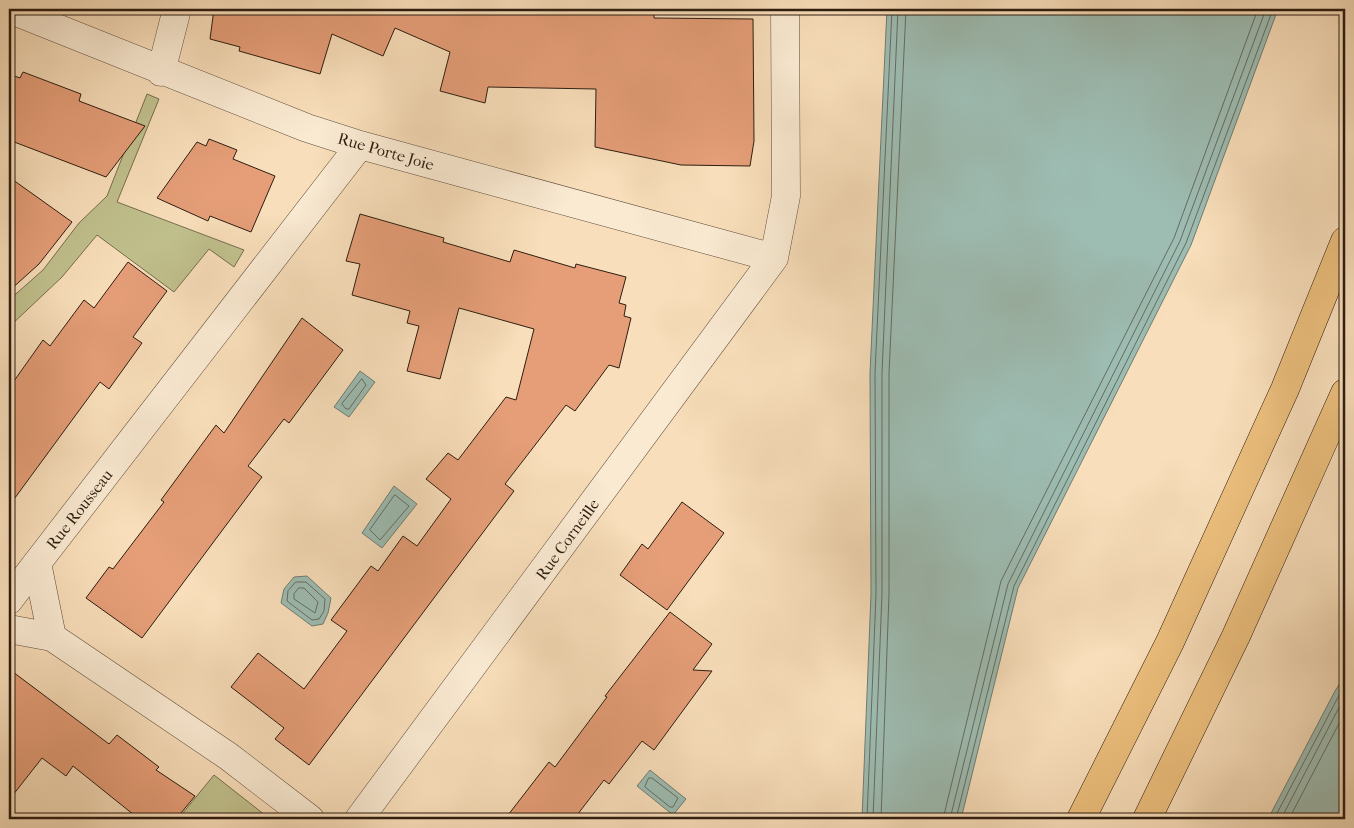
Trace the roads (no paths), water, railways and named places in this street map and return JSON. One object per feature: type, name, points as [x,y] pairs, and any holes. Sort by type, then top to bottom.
[{"type":"highway","points":[[1081,819],[1170,642],[1285,389],[1345,242]]},
{"type":"highway","points":[[1147,819],[1236,636],[1345,393]]},
{"type":"street","name":"Rue Porte Joie","points":[[9,9],[161,72],[306,128],[360,145],[774,258]]},
{"type":"street","points":[[161,72],[177,9]]},
{"type":"street","points":[[774,258],[786,196],[785,9]]},
{"type":"street","name":"Rue Rousseau","points":[[52,637],[37,563],[360,145]]},
{"type":"street","name":"Rue Corneille","points":[[359,819],[774,258]]},
{"type":"street","points":[[9,600],[37,563]]},
{"type":"street","points":[[9,630],[52,637],[228,756],[310,819]]},
{"type":"water","points":[[887,9],[1278,9],[1191,245],[1018,588],[961,819],[862,819],[871,594],[870,373]]},
{"type":"water","points":[[360,371],[375,382],[349,417],[334,407]]},
{"type":"water","points":[[394,486],[417,504],[382,548],[362,533]]},
{"type":"water","points":[[307,576],[331,598],[328,613],[323,624],[312,626],[281,603],[284,589],[294,577]]},
{"type":"water","points":[[1345,675],[1345,819],[1268,819],[1335,691]]},
{"type":"water","points":[[650,770],[686,799],[673,815],[637,786]]}]
